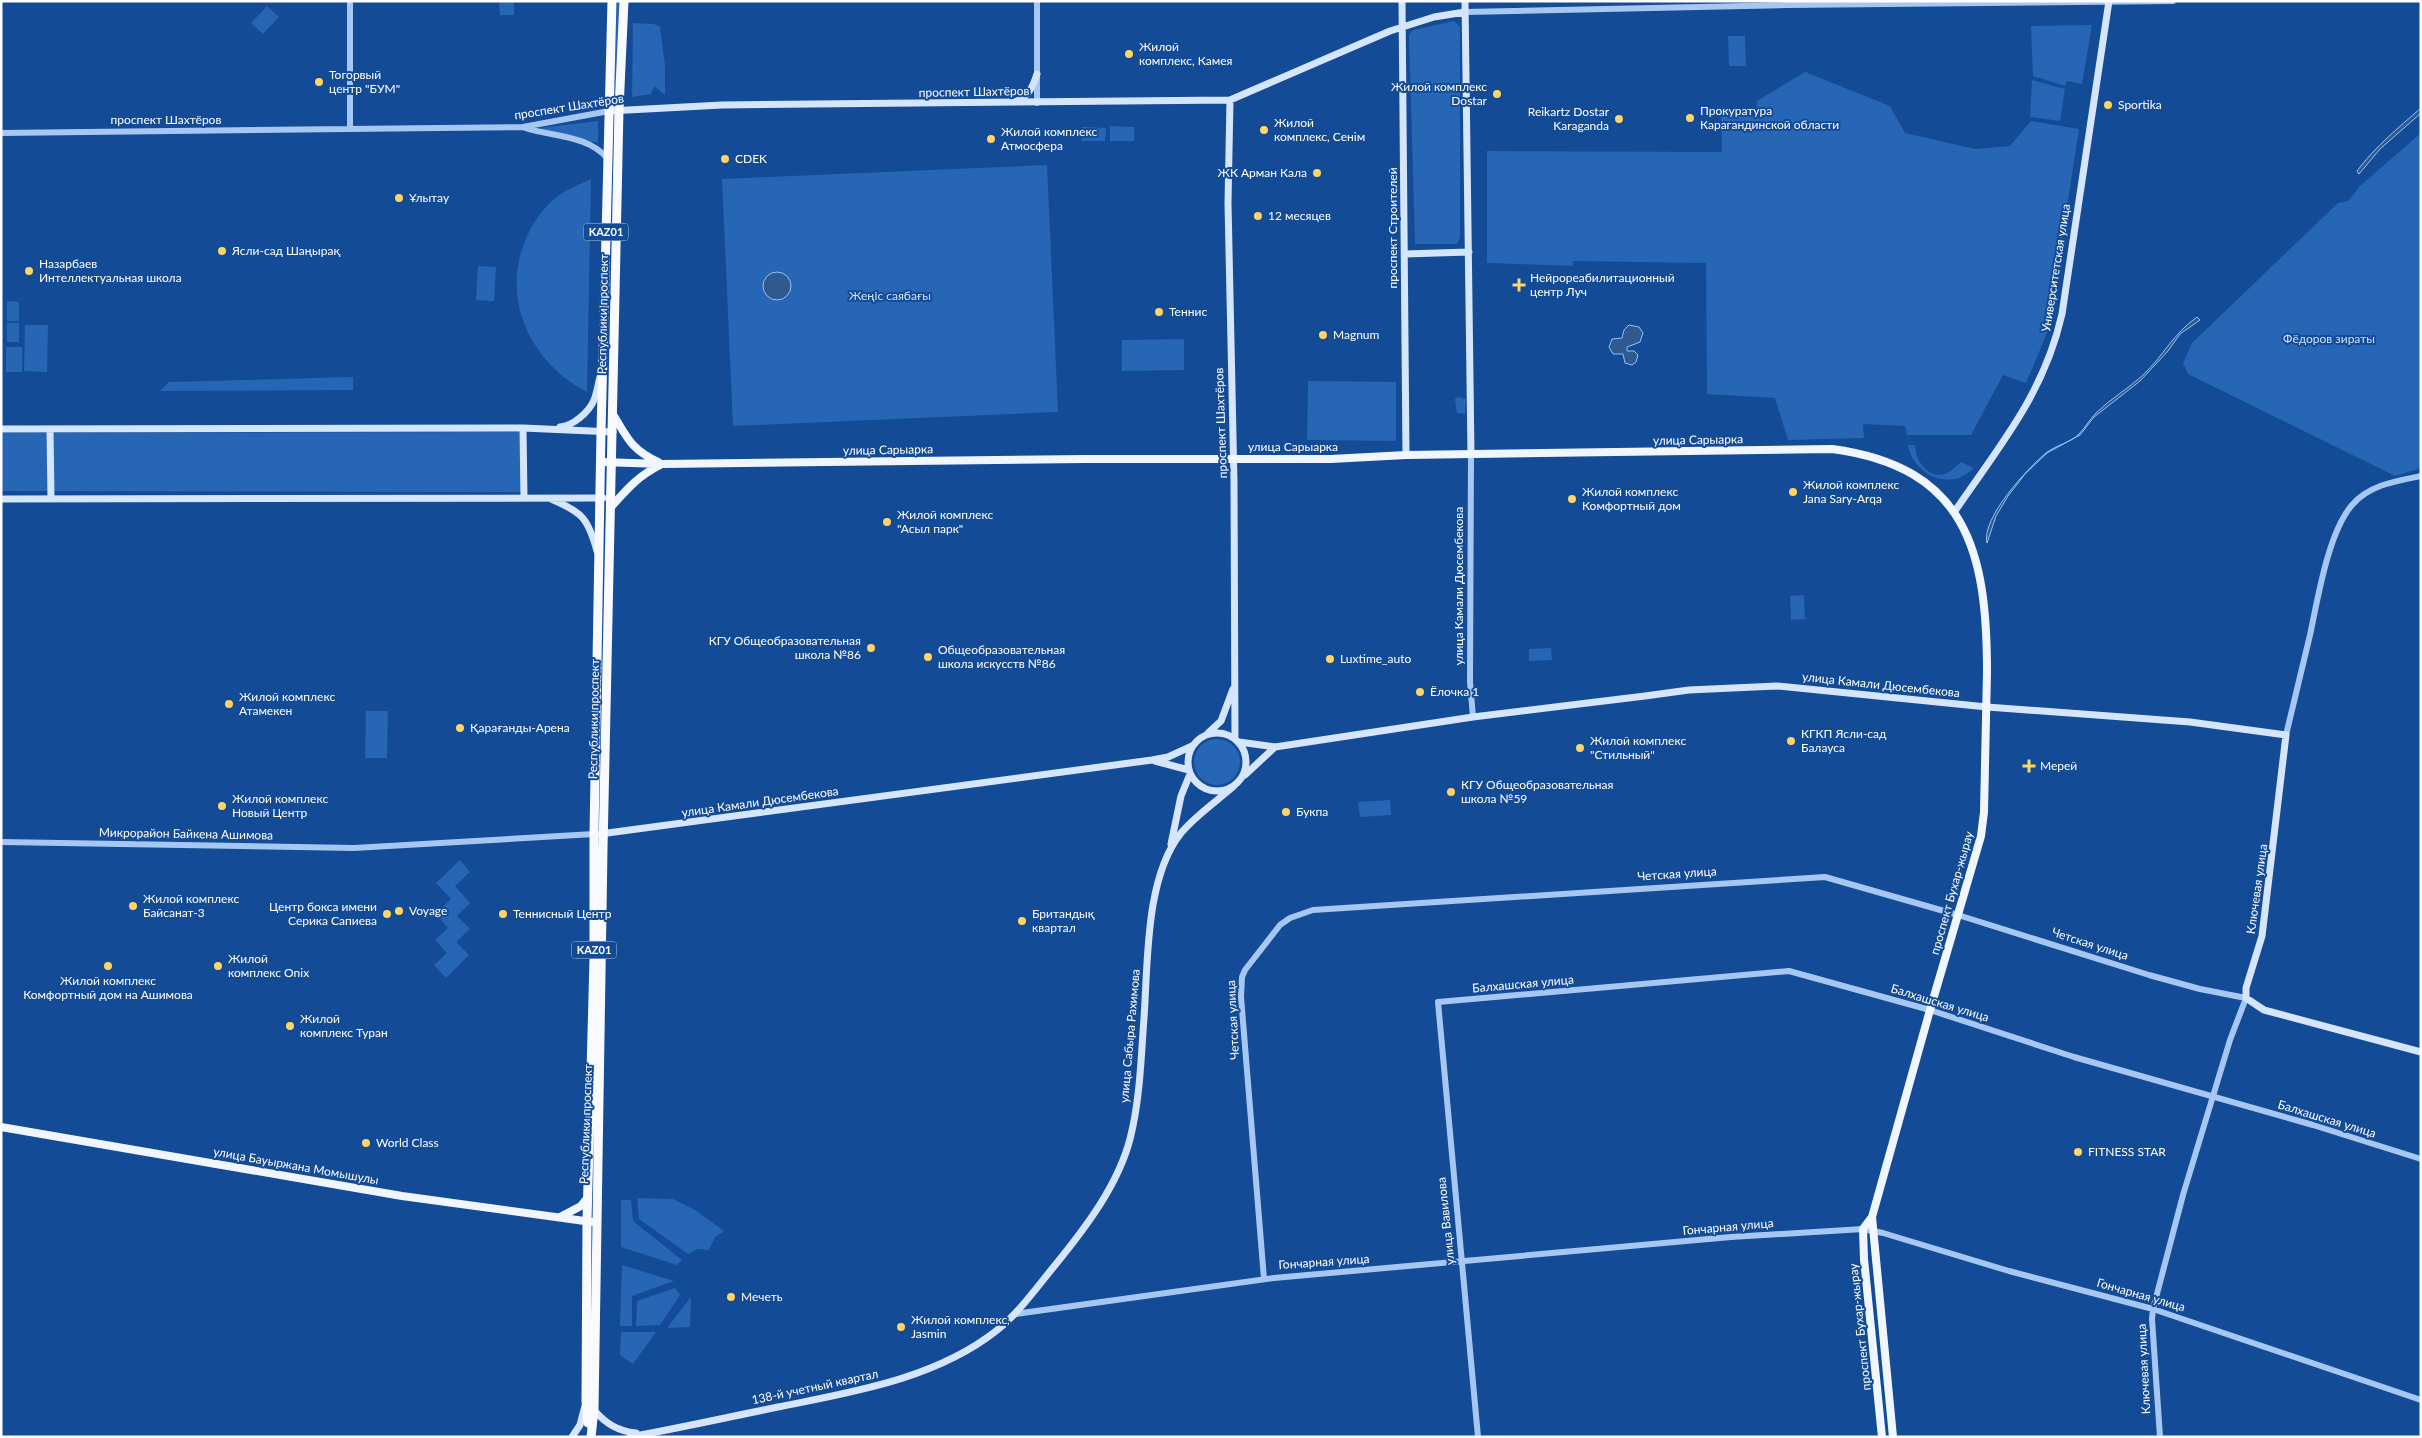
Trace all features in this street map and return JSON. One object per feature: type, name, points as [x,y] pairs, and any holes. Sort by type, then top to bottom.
[{"type":"highway","name":"Республики проспект","points":[[590,1437],[594,1410],[592,1222],[599,834],[599,560],[612,1]]},
{"type":"highway","name":"Республики проспект","points":[[590,1437],[586,1401],[587,1233],[592,1222],[588,1198],[594,959],[612,498],[619,110],[624,1]]},
{"type":"main road","name":"проспект Строителей","points":[[1402,1],[1406,455]]},
{"type":"main road","points":[[1465,1],[1471,454]]},
{"type":"main road","name":"Университетская улица","points":[[1955,511],[2019,421],[2051,357],[2062,314],[2109,2]]},
{"type":"main road","name":"проспект Шахтёров","points":[[609,111],[722,105],[1230,100],[1344,49],[1402,27],[1434,17],[1465,12]]},
{"type":"main road","points":[[1012,103],[1025,97],[1034,84],[1037,74]]},
{"type":"main road","name":"проспект Шахтёров","points":[[1230,100],[1228,203],[1237,740]]},
{"type":"main road","points":[[1405,254],[1469,252]]},
{"type":"main road","points":[[532,428],[564,426],[576,421],[594,400],[603,364]]},
{"type":"main road","points":[[614,416],[632,447],[642,455],[662,464]]},
{"type":"main road","points":[[524,428],[524,498]]},
{"type":"main road","points":[[1,429],[532,428],[613,432]]},
{"type":"main road","points":[[50,429],[51,499]]},
{"type":"main road","name":"улица Сарыарка","points":[[601,462],[662,464],[1233,458],[1330,459],[1406,455],[1832,449],[1864,453],[1898,466],[1934,488],[1955,511]]},
{"type":"main road","points":[[611,508],[641,475],[662,464]]},
{"type":"main road","points":[[548,498],[577,512],[590,527],[599,560]]},
{"type":"main road","points":[[1,499],[612,498]]},
{"type":"main road","name":"проспект Бухар-жырау","points":[[1893,1437],[1872,1218],[1981,836],[1987,707],[1987,649],[1982,585],[1978,564],[1955,511]]},
{"type":"main road","points":[[1152,760],[1168,757],[1192,746],[1216,728],[1221,721],[1235,684]]},
{"type":"main road","name":"улица Камали Дюсембекова","points":[[1237,740],[1275,746],[1474,717],[1689,690],[1753,686],[1777,686],[1864,693],[1987,707],[2190,722],[2286,735]]},
{"type":"main road","points":[[1203,736],[1220,733],[1237,740],[1247,760],[1241,780]]},
{"type":"main road","name":"Ключевая улица","points":[[2246,998],[2246,988],[2262,936],[2286,735]]},
{"type":"main road","points":[[1170,850],[1181,796],[1189,772],[1189,754],[1192,746]]},
{"type":"main road","points":[[1170,850],[1181,833],[1193,821],[1241,780],[1275,746]]},
{"type":"main road","points":[[1152,760],[1189,772],[1197,784],[1211,791],[1219,792],[1234,786]]},
{"type":"main road","name":"улица Камали Дюсембекова","points":[[599,834],[1152,760]]},
{"type":"main road","name":"улица Сабыра Рахимова","points":[[995,1332],[1015,1314],[1062,1256],[1100,1204],[1120,1165],[1130,1139],[1140,1081],[1149,947],[1155,896],[1170,850]]},
{"type":"main road","name":"Четская улица","points":[[2246,998],[2264,1010],[2421,1052]]},
{"type":"main road","name":"улица Бауыржана Момышулы","points":[[1,1127],[402,1196],[592,1222]]},
{"type":"main road","points":[[558,1218],[571,1213],[588,1198]]},
{"type":"main road","points":[[558,1218],[582,1227],[587,1233]]},
{"type":"main road","name":"проспект Бухар-жырау","points":[[1872,1218],[1863,1229],[1882,1437]]},
{"type":"main road","name":"138-й учетный квартал","points":[[630,1437],[878,1386],[943,1362],[995,1332]]},
{"type":"main road","points":[[572,1437],[580,1425],[586,1401]]},
{"type":"main road","points":[[594,1410],[606,1422],[617,1429],[646,1434]]},
{"type":"street","points":[[350,1],[350,130]]},
{"type":"street","points":[[1037,1],[1037,103]]},
{"type":"street","name":"проспект Шахтёров","points":[[1465,12],[1787,5],[2172,1]]},
{"type":"street","name":"проспект Шахтёров","points":[[1,133],[523,127],[609,111]]},
{"type":"street","points":[[523,127],[568,137],[593,145],[608,160]]},
{"type":"street","name":"улица Камали Дюсембекова","points":[[1471,454],[1470,682],[1474,717]]},
{"type":"street","name":"Ключевая улица","points":[[2286,735],[2324,574],[2335,535],[2350,506],[2368,491],[2392,482],[2421,476]]},
{"type":"street","name":"улица Камали Дюсембекова","points":[[370,847],[599,834]]},
{"type":"street","name":"Микрорайон Байкена Ашимова","points":[[1,842],[370,847]]},
{"type":"street","name":"Четская улица","points":[[1264,1279],[1241,997],[1242,977],[1245,970],[1280,925],[1290,918],[1313,910],[1825,877],[1958,915],[2149,975],[2200,989],[2246,998]]},
{"type":"street","name":"Балхашская улица","points":[[1438,1002],[1789,971],[1930,1010],[2074,1057],[2421,1159]]},
{"type":"street","name":"Ключевая улица","points":[[2160,1437],[2152,1320],[2154,1309],[2183,1196],[2230,1040],[2246,998]]},
{"type":"street","name":"улица Вавилова","points":[[1438,1002],[1478,1437]]},
{"type":"street","name":"Гончарная улица","points":[[1015,1314],[1264,1279],[1731,1238],[1863,1229],[1872,1230],[2009,1271],[2154,1309],[2421,1400]]},
{"type":"green space","points":[[499,1],[514,1],[514,15],[500,15]]},
{"type":"green space","points":[[617,1],[620,1],[617,94],[614,93]]},
{"type":"green space","points":[[267,6],[279,17],[263,34],[251,23]]},
{"type":"green space","points":[[1454,21],[1460,27],[1460,237],[1457,244],[1415,244],[1409,35],[1413,30]]},
{"type":"green space","points":[[633,23],[654,24],[660,27],[665,66],[665,95],[654,86],[651,94],[632,97]]},
{"type":"green space","points":[[2092,25],[2082,84],[2067,81],[2065,86],[2033,76],[2031,26]]},
{"type":"green space","points":[[1728,36],[1745,36],[1746,66],[1729,66]]},
{"type":"green space","points":[[1805,72],[1890,106],[1905,133],[1975,149],[2010,146],[2031,121],[2079,129],[2048,331],[2026,383],[2003,375],[1971,435],[1907,435],[1905,426],[1863,424],[1864,438],[1788,440],[1775,398],[1707,394],[1706,263],[1573,261],[1573,266],[1487,263],[1487,151],[1722,152],[1721,116],[1756,116],[1757,101]]},
{"type":"green space","points":[[2032,80],[2065,89],[2060,121],[2030,117]]},
{"type":"green space","points":[[598,121],[598,143],[540,128]]},
{"type":"green space","points":[[1110,126],[1134,127],[1134,141],[1110,141]]},
{"type":"green space","points":[[1082,127],[1106,128],[1105,141],[1082,141]]},
{"type":"green space","name":"Фёдоров зираты","points":[[2421,133],[2421,468],[2395,476],[2188,374],[2183,363],[2192,343],[2338,203],[2348,201],[2360,186]]},
{"type":"green space","name":"Жеңіс саябағы","points":[[1047,165],[1058,412],[733,426],[722,179]]},
{"type":"green space","points":[[591,179],[587,392],[566,379],[549,363],[535,344],[524,324],[518,302],[517,279],[520,255],[529,232],[539,215],[559,195]]},
{"type":"green space","points":[[478,266],[496,267],[494,301],[476,300]]},
{"type":"green space","points":[[7,301],[19,302],[19,321],[7,321]]},
{"type":"green space","points":[[7,323],[19,323],[19,342],[7,342]]},
{"type":"green space","points":[[25,325],[48,325],[47,372],[24,371]]},
{"type":"green space","points":[[1184,339],[1184,370],[1122,371],[1122,340]]},
{"type":"green space","points":[[6,347],[22,347],[22,372],[6,372]]},
{"type":"green space","points":[[353,377],[353,390],[160,391],[169,382]]},
{"type":"green space","points":[[1308,381],[1396,382],[1396,441],[1307,440]]},
{"type":"green space","points":[[1458,397],[1466,399],[1465,414],[1457,413],[1455,399]]},
{"type":"green space","points":[[523,432],[521,492],[1,491],[1,433]]},
{"type":"green space","points":[[1908,445],[1915,445],[1917,456],[1923,467],[1933,474],[1945,474],[1961,462],[1974,468],[1957,478],[1946,480],[1938,478],[1918,466],[1913,459]]},
{"type":"green space","points":[[1804,595],[1805,619],[1791,620],[1790,596]]},
{"type":"green space","points":[[1551,648],[1552,660],[1529,661],[1529,649]]},
{"type":"green space","points":[[366,711],[388,711],[387,758],[365,758]]},
{"type":"green space","points":[[1213,739],[1221,739],[1230,743],[1236,749],[1240,762],[1236,775],[1230,781],[1221,785],[1213,785],[1204,781],[1198,775],[1194,766],[1194,758],[1198,749],[1204,743]]},
{"type":"green space","points":[[1390,800],[1391,815],[1360,817],[1358,802]]},
{"type":"green space","points":[[460,860],[470,872],[455,886],[470,903],[457,916],[470,929],[456,942],[469,955],[446,978],[434,965],[447,953],[435,940],[448,928],[436,914],[451,899],[436,883]]},
{"type":"green space","points":[[637,1198],[673,1199],[695,1210],[724,1231],[715,1237],[709,1250],[697,1249],[688,1254],[639,1219]]},
{"type":"green space","points":[[621,1200],[631,1200],[633,1221],[682,1260],[677,1265],[621,1247]]},
{"type":"green space","points":[[622,1265],[674,1281],[632,1296],[632,1326],[620,1326]]},
{"type":"green space","points":[[675,1288],[680,1295],[660,1325],[636,1326],[637,1301]]},
{"type":"green space","points":[[691,1297],[690,1327],[667,1328]]},
{"type":"green space","points":[[621,1332],[656,1332],[633,1364],[620,1355]]},
{"type":"shaded area","points":[[2421,108],[2421,113],[2380,149],[2359,174],[2357,171],[2371,154]]},
{"type":"shaded area","points":[[777,272],[787,276],[791,286],[787,296],[777,300],[767,296],[763,286],[767,276]]},
{"type":"shaded area","points":[[2197,317],[2200,320],[2180,334],[2168,351],[2140,381],[2094,417],[2080,435],[2071,440],[2079,434],[2101,408],[2143,375],[2181,330]]},
{"type":"shaded area","points":[[1629,325],[1639,327],[1643,333],[1640,342],[1627,347],[1627,351],[1634,351],[1638,355],[1636,362],[1632,365],[1625,363],[1623,354],[1613,354],[1609,347],[1612,339],[1622,338],[1624,330]]},
{"type":"shaded area","points":[[2070,441],[2047,453],[2025,474],[1996,516],[1987,543],[1987,533],[1998,507],[2028,470],[2046,453]]},
{"type":"place","name":"Жилой комплекс, Камея","points":[[1129,54]]},
{"type":"place","name":"Тогорвый центр \"БУМ\"","points":[[319,82]]},
{"type":"place","name":"Жилой комплекс Dostar","points":[[1497,94]]},
{"type":"place","name":"Sportika","points":[[2108,105]]},
{"type":"place","name":"Прокуратура Карагандинской области","points":[[1690,118]]},
{"type":"place","name":"Reikartz Dostar Karaganda","points":[[1619,119]]},
{"type":"place","name":"Жилой комплекс, Сенiм","points":[[1264,130]]},
{"type":"place","name":"Жилой комплекс Атмосфера","points":[[991,139]]},
{"type":"place","name":"CDEK","points":[[725,159]]},
{"type":"place","name":"ЖК Арман Кала","points":[[1317,173]]},
{"type":"place","name":"Ұлытау","points":[[399,198]]},
{"type":"place","name":"12 месяцев","points":[[1258,216]]},
{"type":"place","name":"Ясли-сад Шаңырақ","points":[[222,251]]},
{"type":"place","name":"Назарбаев Интеллектуальная школа","points":[[29,271]]},
{"type":"place","name":"Нейрореабилитационный центр Луч","points":[[1519,285]]},
{"type":"place","name":"Теннис","points":[[1159,312]]},
{"type":"place","name":"Magnum","points":[[1323,335]]},
{"type":"place","name":"Жилой комплекс Jana Sary-Arqa","points":[[1793,492]]},
{"type":"place","name":"Жилой комплекс Комфортный дом","points":[[1572,499]]},
{"type":"place","name":"Жилой комплекс \"Асыл парк\"","points":[[887,522]]},
{"type":"place","name":"КГУ Общеобразовательная школа №86","points":[[871,648]]},
{"type":"place","name":"Общеобразовательная школа искусств №86","points":[[928,657]]},
{"type":"place","name":"Luxtime_auto","points":[[1330,659]]},
{"type":"place","name":"Ёлочка 1","points":[[1420,692]]},
{"type":"place","name":"Жилой комплекс Атамекен","points":[[229,704]]},
{"type":"place","name":"Қарағанды-Арена","points":[[460,728]]},
{"type":"place","name":"КГКП Ясли-сад Балауса","points":[[1791,741]]},
{"type":"place","name":"Жилой комплекс \"Стильный\"","points":[[1580,748]]},
{"type":"place","name":"Мерей","points":[[2029,766]]},
{"type":"place","name":"КГУ Общеобразовательная школа №59","points":[[1451,792]]},
{"type":"place","name":"Жилой комплекс Новый Центр","points":[[222,806]]},
{"type":"place","name":"Букпа","points":[[1286,812]]},
{"type":"place","name":"Жилой комплекс Байсанат-3","points":[[133,906]]},
{"type":"place","name":"Voyage","points":[[399,911]]},
{"type":"place","name":"Центр бокса имени Серика Сапиева","points":[[387,914]]},
{"type":"place","name":"Теннисный Центр","points":[[503,914]]},
{"type":"place","name":"Британдық квартал","points":[[1022,921]]},
{"type":"place","name":"Жилой комплекс Комфортный дом на Ашимова","points":[[108,966]]},
{"type":"place","name":"Жилой комплекс Onix","points":[[218,966]]},
{"type":"place","name":"Жилой комплекс Туран","points":[[290,1026]]},
{"type":"place","name":"World Class","points":[[366,1143]]},
{"type":"place","name":"FITNESS STAR","points":[[2078,1152]]},
{"type":"place","name":"Мечеть","points":[[731,1297]]},
{"type":"place","name":"Жилой комплекс, Jasmin","points":[[901,1327]]}]
